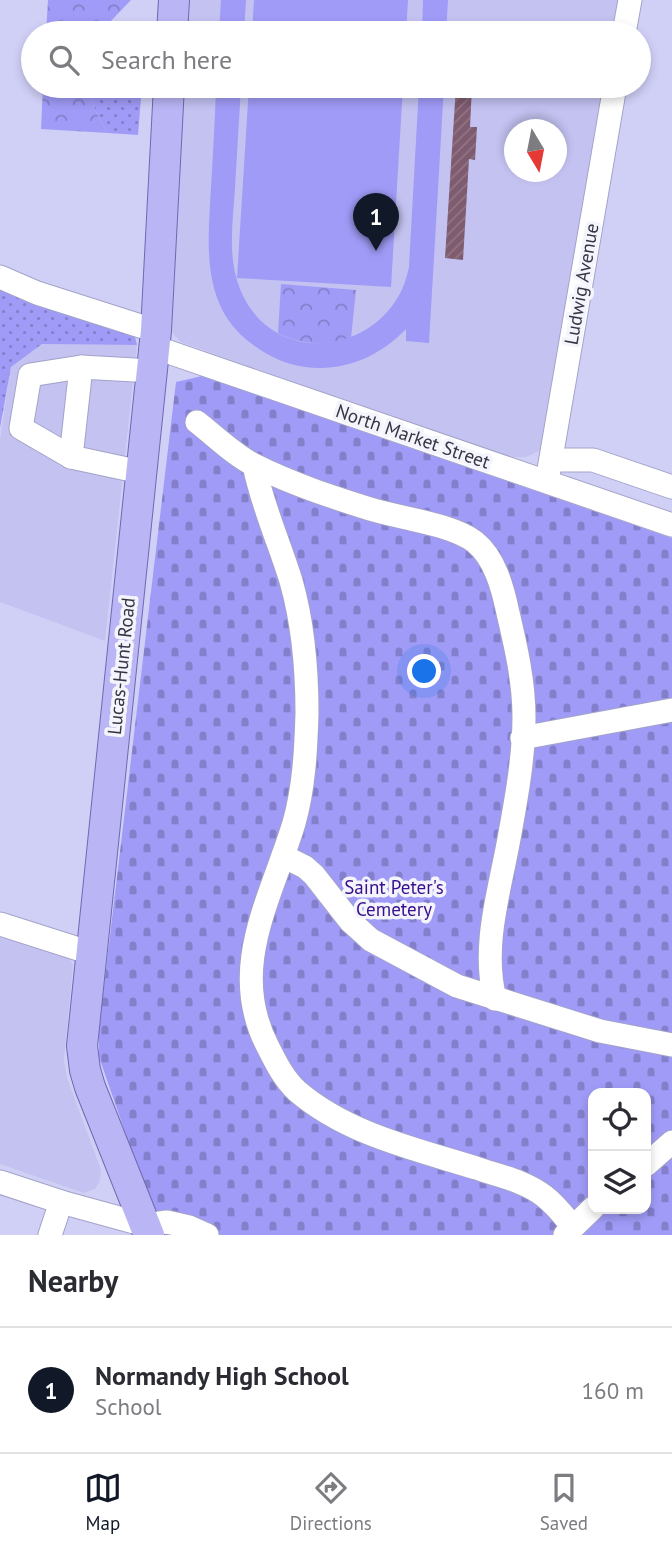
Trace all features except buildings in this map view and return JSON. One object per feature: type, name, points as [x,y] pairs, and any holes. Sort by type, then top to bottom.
[{"type":"main road","points":[[173,21],[174,0]]},
{"type":"main road","name":"Lucas-Hunt Road","points":[[150,1232],[85,1070],[83,1024],[154,350],[168,98]]},
{"type":"street","points":[[626,21],[630,0]]},
{"type":"street","name":"Ludwig Avenue","points":[[549,471],[613,98]]},
{"type":"street","name":"North Market Street","points":[[0,277],[154,350],[549,471],[672,525]]},
{"type":"street","points":[[141,472],[71,457],[21,428],[30,375],[154,350]]},
{"type":"street","points":[[71,457],[80,367]]},
{"type":"street","points":[[197,422],[254,465],[371,509],[461,534],[477,543],[489,558],[505,600],[518,658],[524,718],[510,832],[490,944],[489,978],[495,999]]},
{"type":"street","points":[[549,471],[593,460],[672,486]]},
{"type":"street","points":[[254,465],[259,490],[292,583],[301,629],[307,713],[300,799],[254,944],[250,969],[255,1013],[264,1040],[280,1071],[297,1090],[356,1128],[522,1183],[544,1195],[580,1225]]},
{"type":"street","points":[[522,738],[672,710]]},
{"type":"street","points":[[283,856],[305,867],[314,875],[350,921],[371,940],[457,986],[600,1031],[671,1043]]},
{"type":"street","points":[[0,924],[92,953]]},
{"type":"street","points":[[651,1161],[672,1142]]},
{"type":"street","points":[[0,1182],[150,1232],[167,1222],[207,1235]]},
{"type":"street","points":[[50,1235],[61,1202]]},
{"type":"shaded area","points":[[189,0],[620,0],[616,21],[188,21]]},
{"type":"shaded area","points":[[183,98],[603,98],[541,450],[526,457],[504,457],[181,342],[172,331]]},
{"type":"shaded area","points":[[42,344],[137,345],[105,641],[0,602],[0,439],[11,367]]},
{"type":"shaded area","points":[[0,935],[69,957],[73,965],[64,1060],[67,1078],[101,1170],[100,1181],[95,1189],[84,1193],[0,1164]]},
{"type":"green space","points":[[48,0],[131,0],[111,21],[47,21]]},
{"type":"green space","points":[[221,0],[246,0],[245,21],[220,21]]},
{"type":"green space","points":[[254,0],[408,0],[407,21],[253,21]]},
{"type":"green space","points":[[423,0],[448,0],[447,21],[422,21]]},
{"type":"green space","points":[[42,98],[92,98],[108,133],[41,129]]},
{"type":"green space","points":[[92,98],[141,98],[138,135],[108,133]]},
{"type":"green space","points":[[215,98],[240,98],[232,239],[233,264],[240,289],[256,316],[278,334],[304,342],[331,342],[357,334],[381,319],[399,296],[409,267],[418,98],[443,98],[429,343],[406,341],[406,329],[372,355],[347,365],[333,367],[305,367],[271,356],[235,329],[223,311],[215,293],[211,273],[209,230]]},
{"type":"green space","points":[[248,98],[402,98],[391,287],[237,278]]},
{"type":"green space","points":[[281,284],[356,290],[351,338],[314,343],[278,333]]},
{"type":"green space","points":[[0,287],[134,333],[137,345],[42,344],[11,367],[0,428]]},
{"type":"green space","name":"Saint Peter's Cemetery","points":[[202,376],[672,538],[672,1235],[165,1235],[141,1178],[99,1057],[99,1028],[176,382]]},
{"type":"place","name":"Normandy High School","points":[[376,251]]}]
